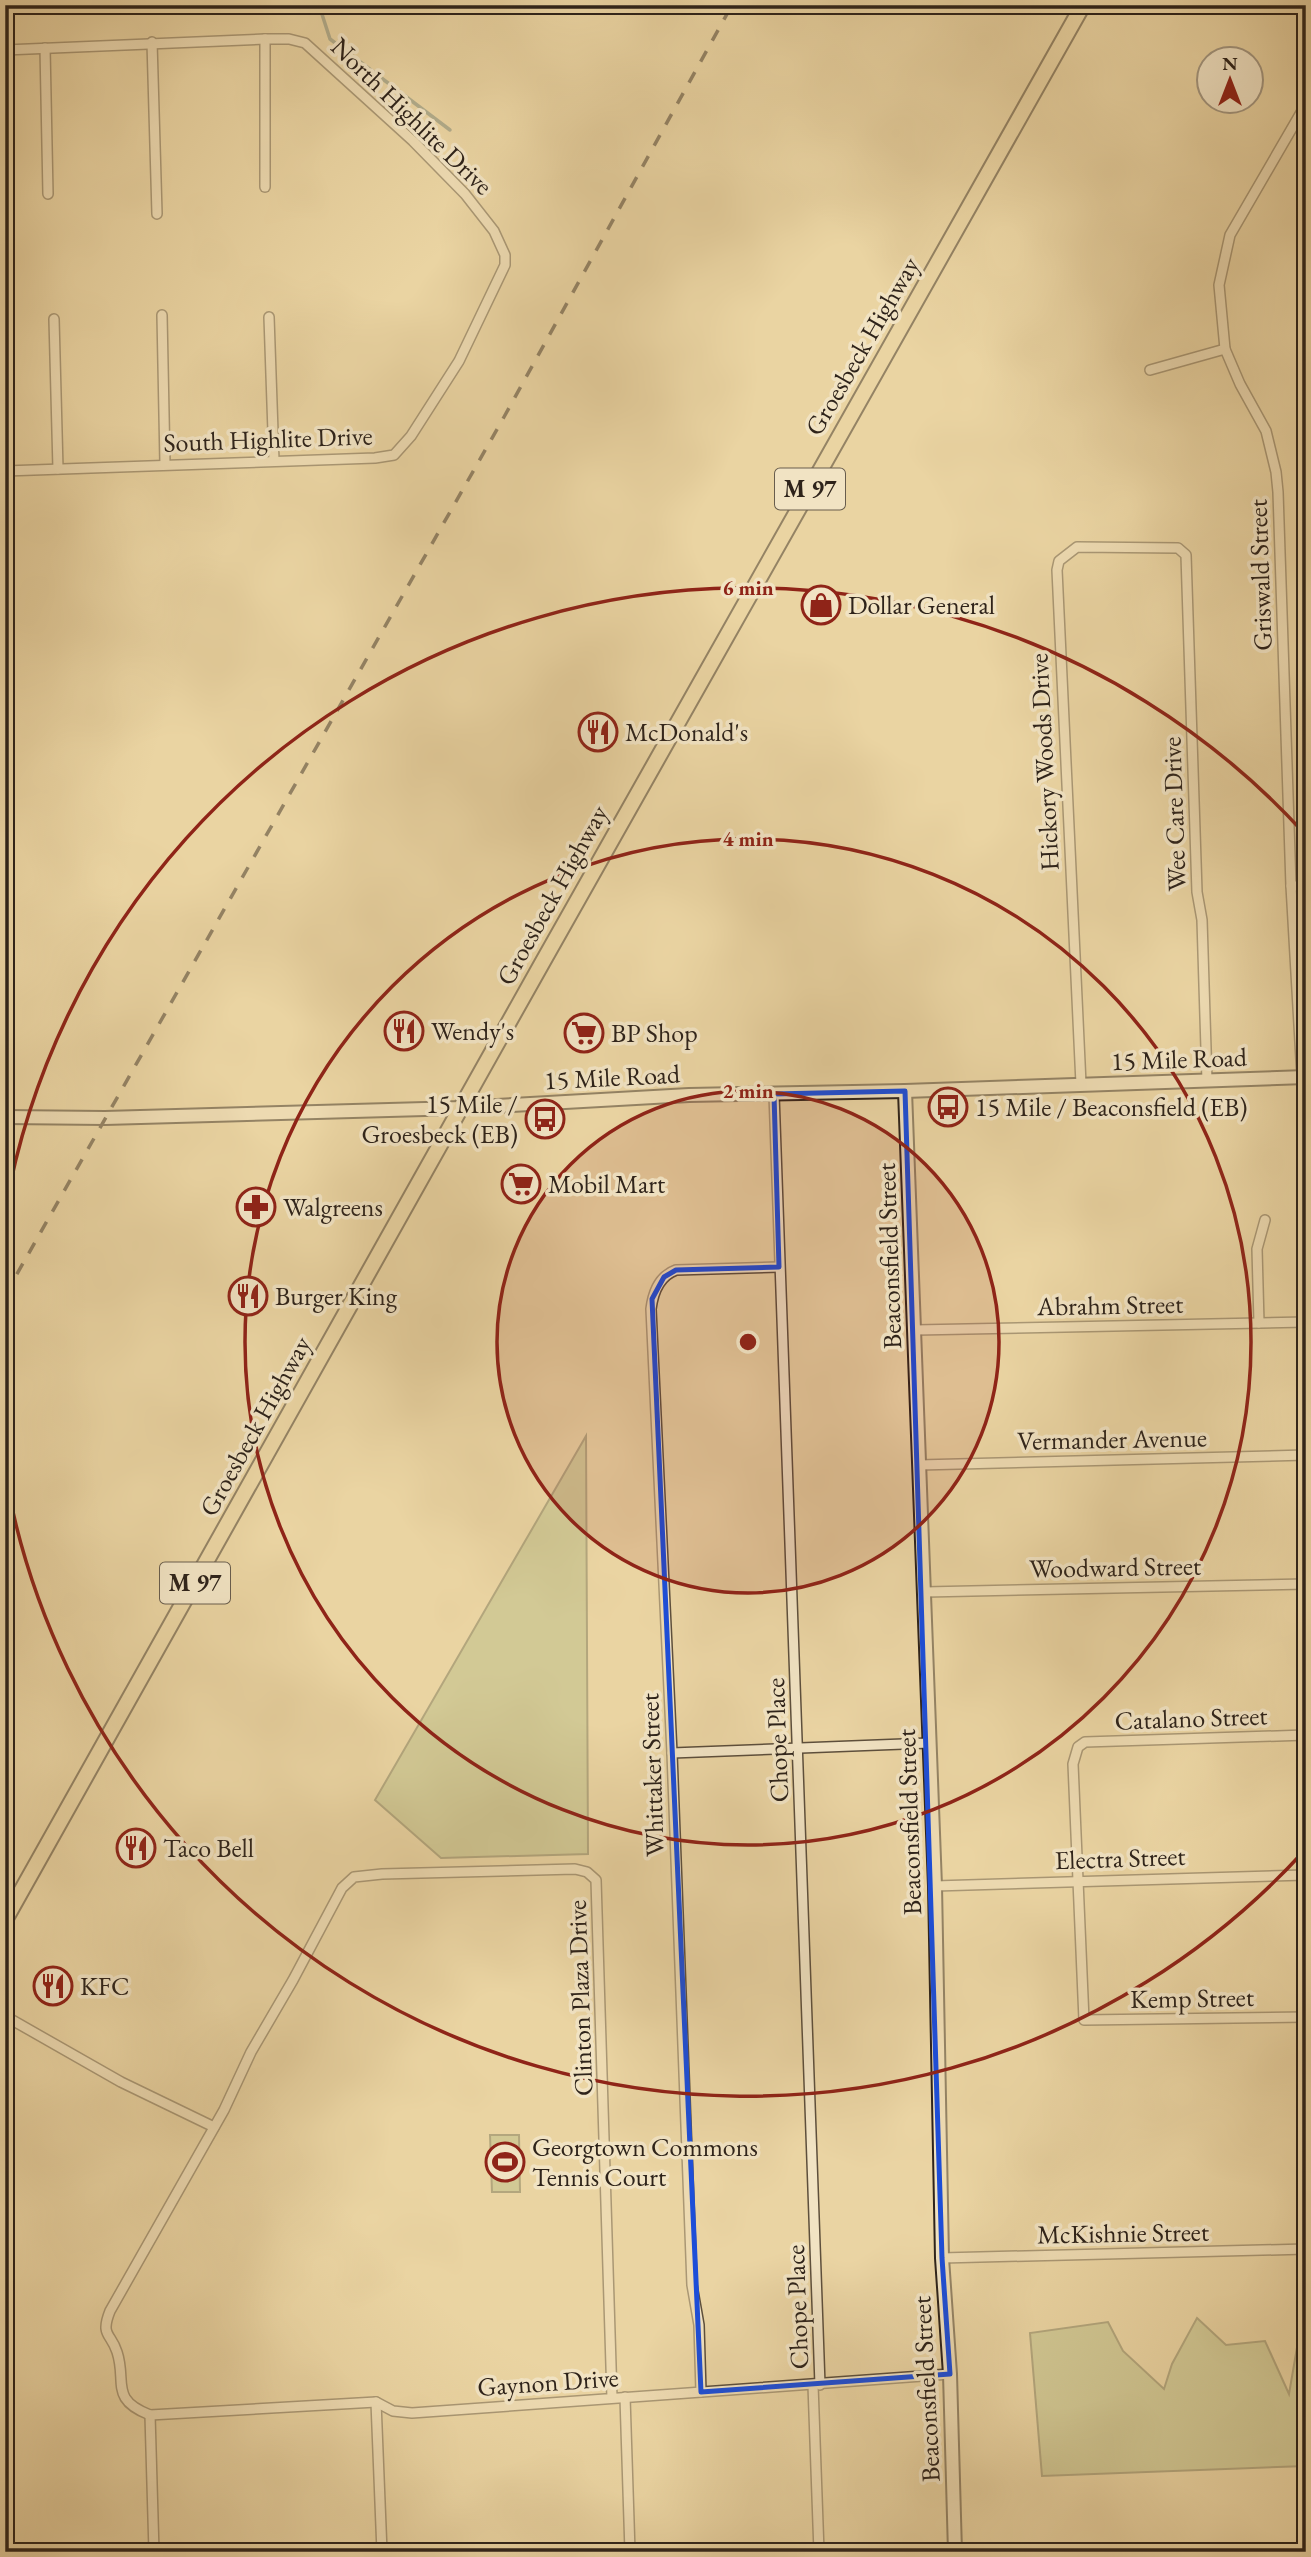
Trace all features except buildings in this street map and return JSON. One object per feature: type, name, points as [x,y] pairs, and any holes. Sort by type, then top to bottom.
[{"type":"main road","name":"Groesbeck Highway","points":[[5,1920],[1083,5]]},
{"type":"street","points":[[265,39],[265,187]]},
{"type":"street","name":"North Highlite Drive","points":[[5,50],[152,42],[297,40],[313,48],[465,194],[486,219],[500,243],[505,265]]},
{"type":"street","points":[[152,42],[157,214]]},
{"type":"street","points":[[45,48],[48,194]]},
{"type":"street","name":"Griswald Street","points":[[1304,1077],[1291,886],[1276,472],[1266,431],[1240,384],[1225,349],[1219,285],[1230,235],[1306,104]]},
{"type":"street","name":"South Highlite Drive","points":[[5,471],[375,458],[394,455],[411,436],[459,361],[505,265]]},
{"type":"street","points":[[162,315],[165,464]]},
{"type":"street","points":[[270,317],[274,461]]},
{"type":"street","points":[[54,319],[58,469]]},
{"type":"street","points":[[1150,370],[1225,349]]},
{"type":"street","name":"Hickory Woods Drive","points":[[1081,1084],[1057,570],[1059,561],[1077,547],[1178,548]]},
{"type":"street","name":"Wee Care Drive","points":[[1178,548],[1186,555],[1197,892],[1202,920],[1207,1081]]},
{"type":"street","points":[[1291,886],[1306,886]]},
{"type":"street","name":"15 Mile Road","points":[[5,1117],[105,1118],[461,1108],[689,1096],[1304,1077]]},
{"type":"street","name":"Beaconsfield Street","points":[[905,1091],[935,1886],[942,2258],[950,2374],[955,2552]]},
{"type":"street","name":"Chope Place","points":[[774,1094],[799,1749],[817,2385],[819,2552]]},
{"type":"street","points":[[1259,1323],[1257,1249],[1265,1220]]},
{"type":"street","name":"Whittaker Street","points":[[701,2392],[699,2325],[692,2285],[673,1753],[652,1299],[664,1277],[676,1270],[779,1267]]},
{"type":"street","name":"Abrahm Street","points":[[916,1330],[1306,1322]]},
{"type":"street","name":"Vermander Avenue","points":[[919,1465],[1306,1455]]},
{"type":"street","name":"Woodward Street","points":[[925,1592],[1306,1584]]},
{"type":"street","name":"Catalano Street","points":[[1077,1880],[1073,1764],[1078,1747],[1085,1742],[1306,1735]]},
{"type":"street","points":[[673,1753],[929,1743]]},
{"type":"street","name":"Clinton Plaza Drive","points":[[150,2415],[131,2404],[120,2387],[117,2351],[107,2334],[107,2319],[342,1888],[348,1881],[361,1876],[382,1874],[575,1869],[593,1875],[598,1885],[612,2398]]},
{"type":"street","name":"Electra Street","points":[[935,1886],[1306,1875]]},
{"type":"street","name":"Kemp Street","points":[[1077,1880],[1082,2016],[1087,2021],[1306,2017]]},
{"type":"street","points":[[5,2016],[121,2082],[214,2127]]},
{"type":"street","name":"McKishnie Street","points":[[942,2258],[1306,2249]]},
{"type":"street","name":"Gaynon Drive","points":[[150,2415],[376,2402],[393,2411],[412,2413],[950,2374]]},
{"type":"street","points":[[625,2397],[630,2552]]},
{"type":"street","points":[[376,2402],[382,2552]]},
{"type":"street","points":[[150,2415],[155,2552]]},
{"type":"street","points":[[1208,2552],[1306,2549]]},
{"type":"highlighted area","points":[[905,1091],[942,2258],[950,2374],[701,2392],[652,1299],[664,1277],[676,1270],[779,1267],[774,1094]]},
{"type":"green space","points":[[586,1436],[588,1854],[441,1858],[375,1800]]},
{"type":"green space","name":"Georgtown Commons Tennis Court","points":[[490,2135],[519,2135],[520,2192],[492,2192]]},
{"type":"green space","points":[[1197,2318],[1226,2345],[1265,2341],[1289,2394],[1300,2330],[1306,2334],[1306,2466],[1042,2476],[1030,2333],[1108,2322],[1123,2351],[1164,2389],[1172,2364]]},
{"type":"waterway","points":[[319,5],[330,39],[450,130]]},
{"type":"railway","points":[[5,1295],[504,417],[732,5]]},
{"type":"place","name":"Dollar General","points":[[821,605]]},
{"type":"place","name":"McDonald's","points":[[598,732]]},
{"type":"place","name":"Wendy's","points":[[404,1031]]},
{"type":"place","name":"BP Shop","points":[[584,1033]]},
{"type":"place","name":"15 Mile / Beaconsfield (EB)","points":[[948,1107]]},
{"type":"place","name":"15 Mile / Groesbeck (EB)","points":[[545,1119]]},
{"type":"place","name":"Mobil Mart","points":[[521,1184]]},
{"type":"place","name":"Walgreens","points":[[256,1207]]},
{"type":"place","name":"Burger King","points":[[248,1296]]},
{"type":"place","name":"Taco Bell","points":[[136,1848]]},
{"type":"place","name":"KFC","points":[[53,1986]]},
{"type":"place","name":"Georgtown Commons Tennis Court","points":[[505,2162]]}]
